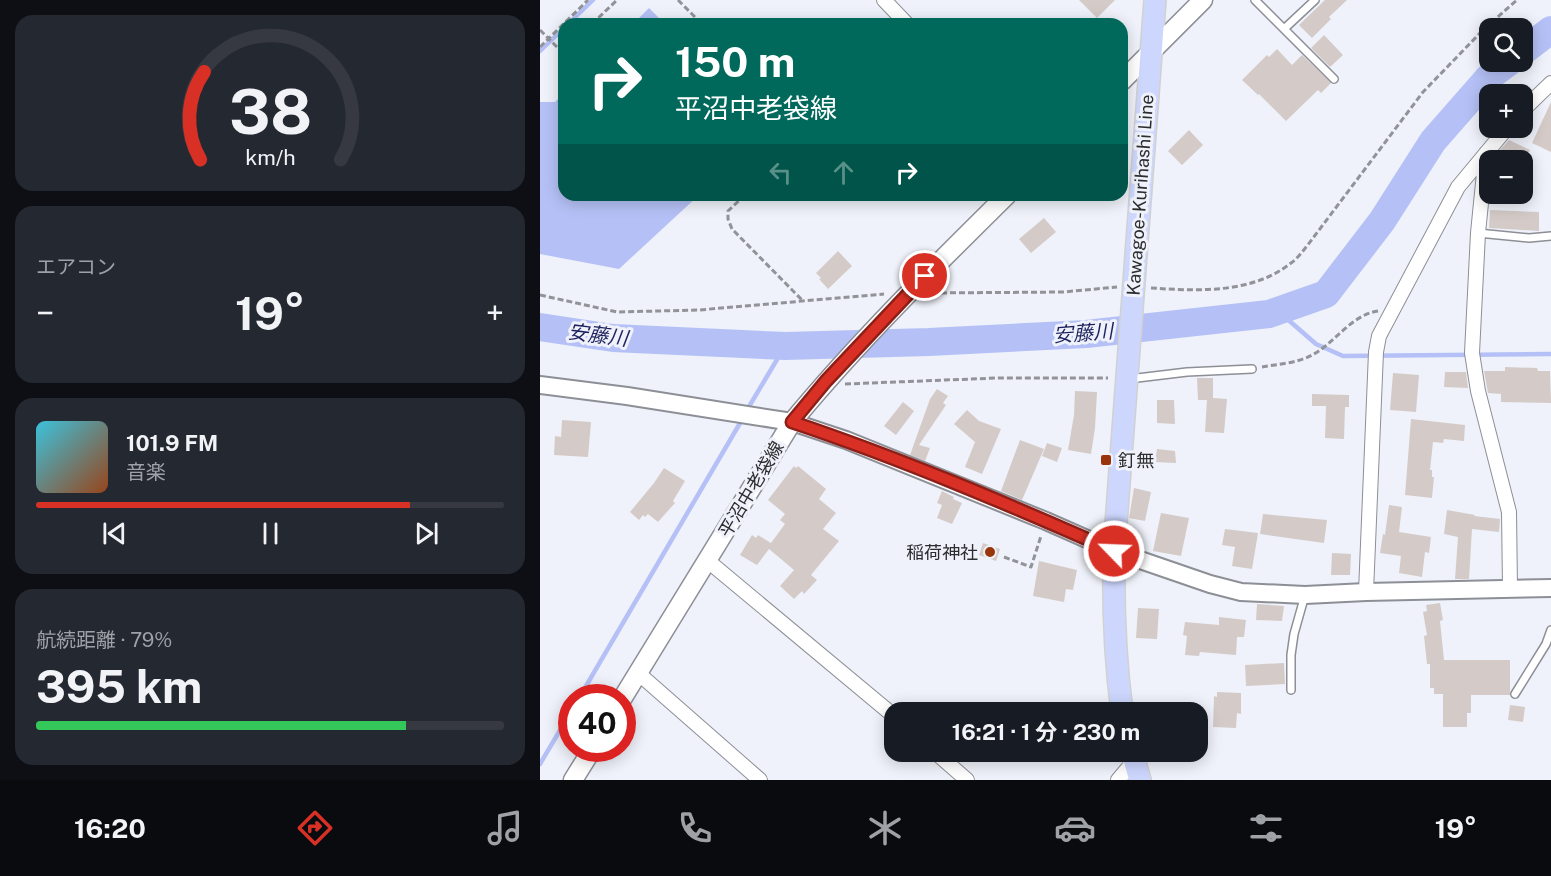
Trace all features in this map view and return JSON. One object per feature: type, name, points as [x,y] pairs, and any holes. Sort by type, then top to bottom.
[{"type":"main road","name":"Kawagoe-Kurihashi Line","points":[[1121,702],[1113,611],[1114,551],[1155,0]]},
{"type":"main road","points":[[1128,75],[1203,0]]},
{"type":"main road","name":"平沼中老袋線","points":[[632,684],[792,422],[824,383],[905,296],[1001,201]]},
{"type":"main road","points":[[573,780],[584,762]]},
{"type":"street","points":[[884,0],[901,18]]},
{"type":"street","points":[[1533,100],[1551,83]]},
{"type":"street","points":[[1489,150],[1499,138]]},
{"type":"street","points":[[1366,592],[1376,352],[1379,336],[1458,187],[1479,162]]},
{"type":"street","points":[[1481,204],[1472,353],[1478,391],[1509,512],[1510,588]]},
{"type":"street","points":[[540,385],[792,422],[846,440],[1114,551],[1210,584],[1241,592],[1305,595],[1551,588]]},
{"type":"street","points":[[708,561],[884,708]]},
{"type":"street","points":[[639,673],[760,780]]},
{"type":"street","points":[[946,762],[968,780]]},
{"type":"street","points":[[1118,780],[1135,764]]},
{"type":"lane","points":[[1255,0],[1334,79]]},
{"type":"lane","points":[[1284,29],[1315,0]]},
{"type":"lane","points":[[1478,233],[1528,238],[1551,236]]},
{"type":"lane","points":[[1127,373],[1252,369]]},
{"type":"lane","points":[[1292,690],[1291,655],[1294,634],[1305,595]]},
{"type":"lane","points":[[1515,694],[1530,673],[1551,630]]},
{"type":"path","points":[[570,18],[588,0]]},
{"type":"path","points":[[598,18],[617,0]]},
{"type":"path","points":[[678,0],[696,18]]},
{"type":"path","points":[[540,295],[617,312],[699,310],[803,301],[905,296],[1181,290],[1255,283],[1292,263],[1423,92],[1477,36],[1517,0]]},
{"type":"path","points":[[540,30],[558,48]]},
{"type":"path","points":[[540,47],[558,30]]},
{"type":"path","points":[[739,201],[728,211],[732,229],[803,301]]},
{"type":"path","points":[[1252,369],[1312,356],[1369,313],[1394,309]]},
{"type":"path","points":[[824,383],[1127,373]]},
{"type":"path","points":[[1004,556],[1031,567],[1046,521]]},
{"type":"water","points":[[649,8],[659,18],[639,18]]},
{"type":"water","points":[[558,99],[558,201],[693,201],[619,269],[540,254],[540,102],[555,102]]},
{"type":"building","points":[[1079,0],[1115,0],[1097,18]]},
{"type":"building","points":[[1325,0],[1347,0],[1312,38],[1299,25]]},
{"type":"building","points":[[1324,35],[1343,55],[1330,67],[1311,48]]},
{"type":"building","points":[[1277,49],[1292,65],[1302,55],[1331,83],[1321,93],[1318,90],[1286,121],[1242,80],[1267,55],[1269,57]]},
{"type":"building","points":[[1551,102],[1551,152],[1532,143]]},
{"type":"building","points":[[1189,130],[1203,145],[1182,165],[1168,151]]},
{"type":"building","points":[[1509,140],[1530,150],[1500,150]]},
{"type":"building","points":[[1490,210],[1539,212],[1539,231],[1489,228]]},
{"type":"building","points":[[1044,218],[1056,232],[1031,253],[1019,239]]},
{"type":"building","points":[[838,251],[852,266],[828,289],[816,273]]},
{"type":"building","points":[[1505,367],[1537,368],[1538,371],[1550,371],[1551,403],[1501,402],[1501,394],[1488,393],[1484,371],[1505,371]]},
{"type":"building","points":[[1445,372],[1466,372],[1468,388],[1444,387]]},
{"type":"building","points":[[1393,373],[1419,375],[1416,412],[1390,410]]},
{"type":"building","points":[[1197,378],[1213,378],[1213,398],[1227,399],[1224,433],[1205,432],[1207,400],[1198,400]]},
{"type":"building","points":[[937,389],[948,396],[943,403],[946,405],[919,445],[930,448],[925,461],[910,455],[930,399]]},
{"type":"building","points":[[1075,391],[1097,392],[1091,454],[1068,450],[1074,415]]},
{"type":"building","points":[[1312,394],[1349,395],[1349,407],[1345,407],[1344,439],[1325,438],[1326,406],[1312,406]]},
{"type":"building","points":[[1157,400],[1174,400],[1175,424],[1157,423]]},
{"type":"building","points":[[903,402],[914,411],[896,435],[884,426]]},
{"type":"building","points":[[967,410],[979,421],[1001,429],[982,474],[965,467],[975,442],[954,424]]},
{"type":"building","points":[[1411,419],[1465,425],[1464,441],[1444,439],[1443,443],[1433,442],[1430,470],[1434,477],[1432,498],[1405,495]]},
{"type":"building","points":[[562,420],[591,422],[588,457],[554,455],[555,436],[561,437]]},
{"type":"building","points":[[1020,440],[1044,449],[1022,500],[1001,491]]},
{"type":"building","points":[[1047,443],[1062,448],[1057,462],[1042,456]]},
{"type":"building","points":[[1157,449],[1175,451],[1176,463],[1155,462]]},
{"type":"building","points":[[794,466],[796,468],[798,466],[826,489],[819,499],[836,513],[823,529],[839,541],[811,575],[817,580],[804,594],[802,591],[794,599],[780,586],[794,570],[769,549],[757,565],[740,555],[752,535],[756,538],[758,535],[771,543],[785,524],[780,520],[785,514],[768,500]]},
{"type":"building","points":[[664,468],[685,481],[673,501],[675,503],[658,522],[648,514],[645,517],[643,515],[639,520],[630,512]]},
{"type":"building","points":[[1134,488],[1151,492],[1145,521],[1129,518]]},
{"type":"building","points":[[942,491],[962,503],[952,524],[937,518],[942,505],[937,503]]},
{"type":"building","points":[[1389,505],[1402,507],[1399,532],[1431,537],[1429,553],[1425,552],[1422,577],[1399,573],[1401,556],[1380,553]]},
{"type":"building","points":[[1447,510],[1500,519],[1499,532],[1472,529],[1469,579],[1455,579],[1458,537],[1444,534]]},
{"type":"building","points":[[1161,513],[1189,518],[1181,556],[1153,551]]},
{"type":"building","points":[[1263,514],[1327,520],[1324,543],[1260,534]]},
{"type":"building","points":[[1225,529],[1258,533],[1252,569],[1232,566],[1235,547],[1222,545]]},
{"type":"building","name":"稲荷神社","points":[[983,543],[1000,549],[996,561],[979,555]]},
{"type":"building","points":[[1332,553],[1351,554],[1350,575],[1331,575]]},
{"type":"building","points":[[1039,561],[1077,570],[1073,590],[1066,589],[1064,602],[1033,596]]},
{"type":"building","points":[[1440,603],[1443,620],[1440,621],[1444,660],[1510,660],[1510,695],[1471,695],[1471,713],[1467,713],[1467,727],[1443,727],[1443,694],[1434,694],[1434,688],[1430,688],[1430,664],[1427,664],[1424,636],[1427,635],[1423,612],[1427,611],[1426,605]]},
{"type":"building","points":[[1257,604],[1284,606],[1282,621],[1256,620]]},
{"type":"building","points":[[1138,608],[1159,609],[1157,639],[1136,638]]},
{"type":"building","points":[[1219,617],[1246,620],[1244,637],[1237,637],[1236,655],[1200,652],[1199,656],[1185,655],[1187,636],[1183,635],[1185,622],[1219,625]]},
{"type":"building","points":[[1284,663],[1285,684],[1246,686],[1245,665]]},
{"type":"building","points":[[1217,692],[1241,693],[1241,714],[1237,713],[1236,728],[1213,727],[1214,696],[1217,697]]},
{"type":"building","points":[[1510,705],[1525,707],[1523,722],[1508,720]]},
{"type":"waterway","points":[[574,18],[593,0]]},
{"type":"waterway","name":"安藤川","points":[[1533,44],[1551,30]]},
{"type":"waterway","points":[[540,51],[558,34]]},
{"type":"waterway","name":"安藤川","points":[[540,327],[613,338],[785,346],[1086,334],[1269,314],[1326,294],[1382,221],[1433,141],[1495,72]]},
{"type":"waterway","points":[[1278,311],[1316,344],[1343,356],[1551,354]]},
{"type":"waterway","points":[[747,410],[785,346]]},
{"type":"waterway","points":[[587,684],[743,418]]},
{"type":"waterway","points":[[540,764],[558,734]]},
{"type":"place","name":"釘無","points":[[1106,460]]},
{"type":"place","name":"稲荷神社","points":[[990,552]]},
{"type":"route","points":[[925,276],[826,381],[792,422],[846,440],[1114,551]]}]
